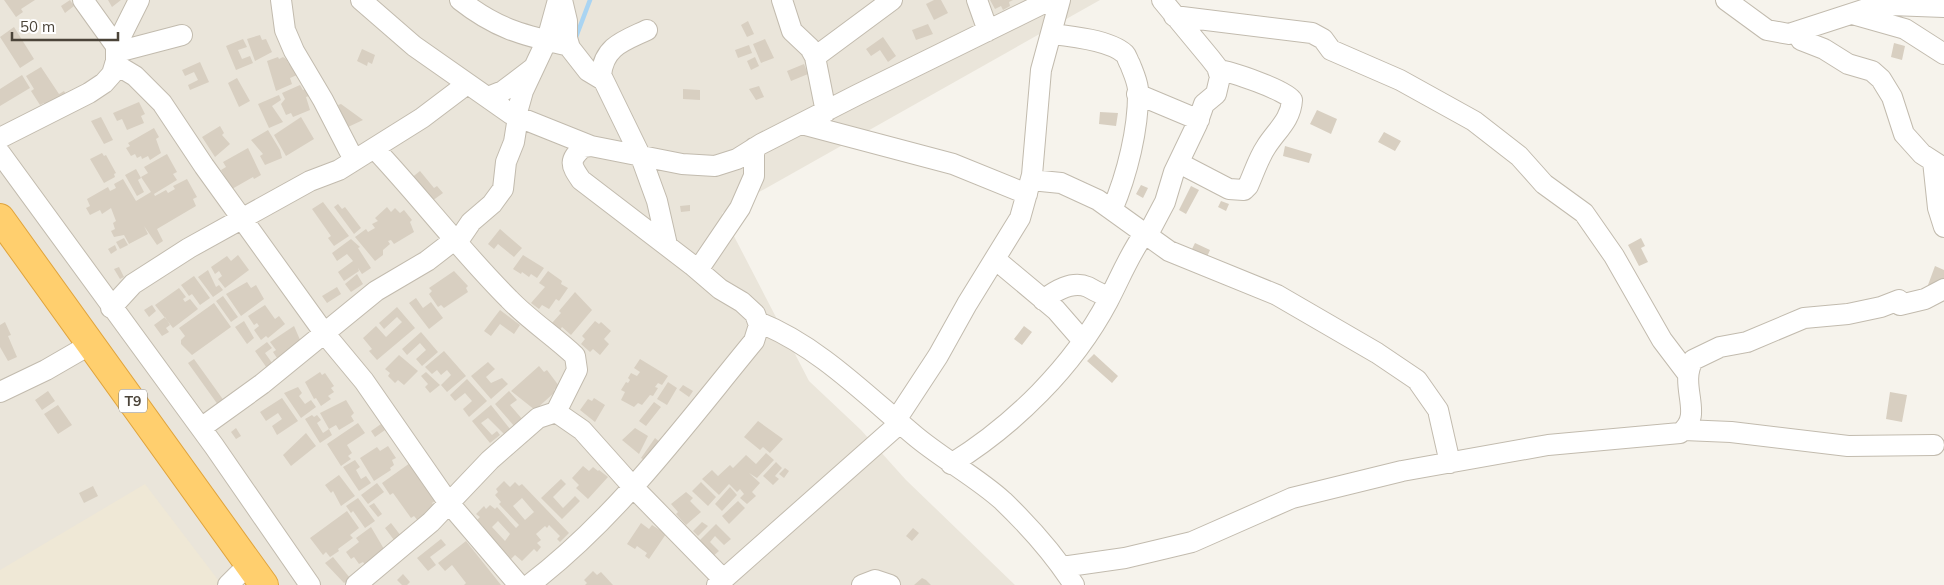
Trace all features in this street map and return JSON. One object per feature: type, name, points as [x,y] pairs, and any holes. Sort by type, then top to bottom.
[{"type":"highway","name":"T9","points":[[0,218],[256,574]]},
{"type":"street","points":[[84,0],[116,54],[135,76],[162,102],[204,166],[325,334],[364,381],[448,502],[520,585]]},
{"type":"street","points":[[0,138],[97,88],[112,74],[116,54],[139,0]]},
{"type":"street","points":[[281,0],[285,30],[294,51],[323,100],[354,160]]},
{"type":"street","points":[[361,0],[414,46],[467,84],[517,116],[591,146],[682,164],[715,166],[737,159],[754,148],[1050,0]]},
{"type":"street","points":[[460,0],[514,33],[569,46]]},
{"type":"street","points":[[201,428],[234,406],[376,291],[455,242],[471,222],[492,204],[503,189],[506,162],[514,142],[517,116],[532,69],[547,40],[558,0]]},
{"type":"street","points":[[562,0],[567,21],[566,38],[569,46],[578,61],[588,71],[603,80]]},
{"type":"street","points":[[782,0],[792,32],[810,48],[815,56],[826,112]]},
{"type":"street","points":[[815,56],[892,0]]},
{"type":"street","points":[[977,0],[988,30]]},
{"type":"street","points":[[556,412],[582,430],[720,582],[898,422],[1020,218],[1029,187],[1041,70],[1060,0]]},
{"type":"street","points":[[951,464],[1006,427],[1035,398],[1083,341],[1110,297],[1118,276],[1146,235],[1165,202],[1204,104],[1216,94],[1220,77],[1218,70],[1162,0]]},
{"type":"street","points":[[1726,0],[1750,20],[1767,30],[1789,34],[1850,13],[1891,5],[1944,7]]},
{"type":"street","points":[[1850,13],[1905,28],[1944,54]]},
{"type":"street","points":[[758,322],[777,330],[815,354],[951,464],[1002,500],[1050,550],[1066,578],[1125,558],[1192,542],[1292,498],[1402,471],[1548,445],[1667,436],[1688,428],[1692,418],[1687,373],[1662,340],[1614,256],[1584,213],[1544,184],[1519,156],[1474,121],[1400,80],[1331,50],[1323,39],[1312,33],[1174,16]]},
{"type":"street","points":[[647,30],[611,49],[602,62],[603,80],[641,157],[659,208],[667,245]]},
{"type":"street","points":[[1051,34],[1090,40],[1110,46],[1125,54],[1135,76],[1137,94],[1128,155],[1112,210]]},
{"type":"street","points":[[116,54],[182,35]]},
{"type":"street","points":[[1802,40],[1824,49],[1848,64],[1865,68],[1877,75],[1892,97],[1904,134],[1911,144],[1939,164],[1938,208],[1944,227]]},
{"type":"street","points":[[488,97],[503,90],[532,69]]},
{"type":"street","points":[[1179,163],[1229,188],[1244,190],[1248,186],[1265,147],[1282,126],[1290,110],[1292,100],[1286,93],[1234,73],[1218,70]]},
{"type":"street","points":[[111,308],[133,284],[189,248],[310,181],[339,170],[375,149],[422,118],[467,84]]},
{"type":"street","points":[[1137,94],[1199,120]]},
{"type":"street","points":[[802,124],[953,164],[1029,187],[1061,182],[1098,200],[1169,251],[1277,295],[1377,353],[1417,380],[1438,410],[1450,462]]},
{"type":"street","points":[[529,585],[547,571],[633,487],[754,342],[758,322],[754,314],[742,302],[720,289],[667,245],[581,180],[574,170],[572,162],[574,156],[583,147],[591,146]]},
{"type":"street","points":[[698,270],[740,208],[746,195],[754,176],[754,148]]},
{"type":"street","points":[[356,585],[431,522],[490,460],[538,418],[556,412],[577,370],[575,356],[510,301],[455,242],[418,195],[375,149]]},
{"type":"street","points":[[0,153],[111,308],[201,428],[310,585]]},
{"type":"street","points":[[995,260],[1056,310],[1083,341]]},
{"type":"street","points":[[1043,300],[1060,288],[1073,286],[1086,286],[1110,297]]},
{"type":"street","points":[[1687,373],[1693,360],[1720,347],[1747,342],[1804,318],[1848,314],[1900,303],[1925,300],[1944,289]]},
{"type":"street","points":[[0,392],[46,370],[91,344]]},
{"type":"street","points":[[1684,430],[1731,432],[1848,446],[1934,445]]},
{"type":"street","points":[[228,585],[256,574]]},
{"type":"street","points":[[862,585],[875,580],[890,585]]},
{"type":"shaded area","points":[[0,0],[1100,0],[722,213],[809,381],[861,430],[906,480],[1015,585],[0,585]]},
{"type":"shaded area","points":[[145,484],[222,585],[0,585],[0,570]]},
{"type":"building","points":[[4,0],[35,0],[21,9],[23,12],[16,17]]},
{"type":"building","points":[[70,0],[74,6],[65,13],[61,6]]},
{"type":"building","points":[[108,0],[121,0],[112,7]]},
{"type":"building","points":[[934,0],[941,0],[948,13],[934,20],[926,4]]},
{"type":"building","points":[[990,0],[1013,0],[1009,2],[1010,6],[1003,10],[1001,6],[995,9]]},
{"type":"building","points":[[748,21],[754,34],[747,37],[741,25]]},
{"type":"building","points":[[928,24],[933,34],[916,40],[912,30]]},
{"type":"building","points":[[14,27],[34,59],[20,68],[0,37]]},
{"type":"building","points":[[260,35],[262,40],[266,39],[272,52],[255,61],[247,39]]},
{"type":"building","points":[[883,37],[896,56],[888,62],[880,50],[871,56],[866,49]]},
{"type":"building","points":[[243,39],[247,47],[238,50],[242,59],[250,56],[253,63],[236,70],[226,46]]},
{"type":"building","points":[[765,39],[774,58],[761,63],[753,44]]},
{"type":"building","points":[[1894,43],[1905,46],[1902,60],[1891,57]]},
{"type":"building","points":[[749,45],[752,53],[738,58],[735,50]]},
{"type":"building","points":[[362,49],[375,55],[372,64],[368,62],[367,66],[357,61]]},
{"type":"building","points":[[278,57],[279,59],[283,57],[289,64],[291,62],[297,75],[290,78],[292,84],[276,91],[267,61]]},
{"type":"building","points":[[755,57],[759,66],[751,70],[747,61]]},
{"type":"building","points":[[200,62],[209,82],[190,90],[188,85],[198,80],[194,72],[185,76],[182,70]]},
{"type":"building","points":[[804,64],[808,74],[791,81],[787,71]]},
{"type":"building","points":[[41,67],[59,94],[64,91],[71,103],[51,115],[44,103],[40,105],[31,91],[34,89],[26,76]]},
{"type":"building","points":[[22,75],[30,88],[0,106],[0,89]]},
{"type":"building","points":[[237,78],[250,101],[239,107],[228,83]]},
{"type":"building","points":[[300,85],[303,90],[306,89],[309,96],[306,97],[310,110],[293,117],[291,113],[286,115],[281,104],[285,99],[282,93]]},
{"type":"building","points":[[759,86],[764,97],[756,100],[749,89]]},
{"type":"building","points":[[683,89],[700,90],[700,100],[683,99]]},
{"type":"building","points":[[279,95],[281,100],[272,106],[283,122],[269,128],[258,104]]},
{"type":"building","points":[[139,102],[145,114],[141,116],[144,123],[127,130],[122,119],[117,121],[113,113]]},
{"type":"building","points":[[341,104],[363,120],[348,127],[338,105]]},
{"type":"building","points":[[1317,110],[1337,119],[1331,134],[1310,124]]},
{"type":"building","points":[[1100,112],[1118,113],[1116,126],[1099,124]]},
{"type":"building","points":[[101,117],[113,140],[104,144],[91,121]]},
{"type":"building","points":[[301,117],[314,139],[286,156],[274,135]]},
{"type":"building","points":[[220,126],[224,133],[222,135],[230,144],[215,157],[202,137]]},
{"type":"building","points":[[154,128],[159,137],[156,139],[161,153],[150,160],[148,156],[142,159],[141,156],[137,158],[135,154],[131,156],[126,148],[130,146],[128,143]]},
{"type":"building","points":[[268,130],[280,150],[282,158],[265,165],[260,156],[263,154],[251,140]]},
{"type":"building","points":[[1384,132],[1401,141],[1395,151],[1378,142]]},
{"type":"building","points":[[1285,146],[1312,154],[1309,163],[1283,156]]},
{"type":"building","points":[[248,148],[261,175],[254,179],[253,177],[232,189],[221,170],[226,167],[223,162]]},
{"type":"building","points":[[102,153],[104,156],[106,155],[116,173],[114,174],[115,177],[104,183],[90,159]]},
{"type":"building","points":[[167,154],[177,172],[173,174],[177,180],[154,194],[155,196],[166,190],[168,193],[175,189],[173,186],[187,179],[197,197],[193,199],[196,206],[157,229],[163,241],[157,245],[144,226],[148,234],[129,244],[124,235],[114,237],[111,231],[115,229],[113,223],[116,221],[111,208],[102,214],[100,210],[90,215],[86,208],[90,206],[87,199],[108,187],[110,191],[116,188],[114,184],[123,179],[136,201],[151,192],[141,177],[148,173],[144,167]]},
{"type":"building","points":[[136,169],[141,178],[138,180],[144,192],[137,196],[125,175]]},
{"type":"building","points":[[420,171],[434,188],[437,186],[443,193],[432,201],[410,179]]},
{"type":"building","points":[[1141,185],[1148,188],[1143,198],[1136,194]]},
{"type":"building","points":[[1191,186],[1199,190],[1186,214],[1179,210]]},
{"type":"building","points":[[1221,201],[1229,204],[1226,211],[1218,207]]},
{"type":"building","points":[[323,202],[349,236],[334,246],[328,238],[331,236],[312,209]]},
{"type":"building","points":[[338,204],[342,209],[345,207],[361,228],[354,234],[334,207]]},
{"type":"building","points":[[690,205],[690,211],[681,212],[680,206]]},
{"type":"building","points":[[387,207],[391,212],[395,208],[400,213],[404,210],[412,220],[410,222],[414,232],[394,244],[391,240],[388,241],[390,244],[383,250],[383,255],[375,261],[355,237],[366,229],[368,232],[375,228],[372,224],[378,221],[375,218]]},
{"type":"building","points":[[500,229],[522,248],[514,257],[498,244],[494,249],[488,244]]},
{"type":"building","points":[[124,238],[128,245],[120,249],[116,242]]},
{"type":"building","points":[[1641,238],[1645,246],[1641,248],[1648,262],[1639,266],[1628,245]]},
{"type":"building","points":[[351,239],[360,247],[358,248],[371,268],[362,274],[358,268],[359,271],[344,281],[338,272],[353,261],[347,254],[337,261],[332,253]]},
{"type":"building","points":[[1195,243],[1210,250],[1206,259],[1192,249]]},
{"type":"building","points":[[115,245],[117,250],[111,254],[108,249]]},
{"type":"building","points":[[238,255],[249,270],[225,288],[218,279],[222,276],[219,271],[215,274],[211,267],[227,256],[231,261]]},
{"type":"building","points":[[523,255],[544,268],[537,278],[531,274],[529,277],[522,272],[521,274],[513,269]]},
{"type":"building","points":[[1935,266],[1944,270],[1944,283],[1938,289],[1928,285]]},
{"type":"building","points":[[119,267],[124,277],[120,279],[114,269]]},
{"type":"building","points":[[208,270],[216,287],[219,285],[223,290],[213,297],[198,277]]},
{"type":"building","points":[[454,271],[468,286],[466,288],[468,292],[444,308],[441,305],[438,307],[429,294],[432,291],[429,288]]},
{"type":"building","points":[[548,271],[568,288],[559,301],[556,299],[549,309],[542,305],[539,309],[531,303],[545,287],[539,283]]},
{"type":"building","points":[[357,274],[363,284],[351,292],[345,284]]},
{"type":"building","points":[[194,276],[210,298],[200,305],[192,294],[189,296],[181,285]]},
{"type":"building","points":[[247,282],[251,288],[256,285],[264,299],[241,316],[226,294]]},
{"type":"building","points":[[337,287],[341,294],[327,303],[322,296]]},
{"type":"building","points":[[179,288],[186,297],[183,299],[185,302],[190,299],[198,309],[173,328],[155,305]]},
{"type":"building","points":[[575,292],[592,310],[571,335],[562,327],[560,330],[552,323],[561,313],[559,311]]},
{"type":"building","points":[[223,296],[238,317],[231,322],[216,301]]},
{"type":"building","points":[[416,298],[423,308],[431,302],[443,318],[429,329],[409,303]]},
{"type":"building","points":[[214,303],[231,327],[192,355],[181,344],[181,340],[185,336],[179,328]]},
{"type":"building","points":[[152,305],[156,311],[149,317],[144,310]]},
{"type":"building","points":[[265,305],[275,319],[279,316],[285,324],[268,338],[266,336],[261,340],[254,330],[259,326],[257,323],[254,325],[248,316]]},
{"type":"building","points":[[397,307],[415,328],[377,360],[369,351],[372,349],[363,338],[376,326],[386,337],[402,322],[397,317],[384,329],[379,323]]},
{"type":"building","points":[[500,310],[520,325],[514,334],[500,324],[491,336],[484,331]]},
{"type":"building","points":[[165,317],[170,325],[166,328],[169,332],[162,336],[154,325]]},
{"type":"building","points":[[244,321],[254,338],[247,344],[235,327]]},
{"type":"building","points":[[595,321],[599,324],[601,322],[611,331],[604,339],[609,344],[600,355],[593,349],[590,352],[581,344],[585,339],[582,336]]},
{"type":"building","points":[[5,322],[11,335],[8,336],[17,357],[8,361],[0,347],[0,325]]},
{"type":"building","points":[[294,326],[301,342],[277,366],[273,360],[277,358],[273,352],[276,350],[270,342]]},
{"type":"building","points":[[1024,326],[1032,332],[1022,345],[1014,339]]},
{"type":"building","points":[[421,332],[438,352],[422,366],[416,359],[426,350],[420,343],[407,355],[402,349]]},
{"type":"building","points":[[267,342],[272,348],[265,353],[275,367],[269,371],[255,351]]},
{"type":"building","points":[[444,351],[466,376],[447,392],[441,385],[451,375],[447,370],[441,375],[437,370],[432,374],[425,367]]},
{"type":"building","points":[[1094,354],[1118,376],[1112,383],[1087,361]]},
{"type":"building","points":[[399,355],[418,371],[404,385],[398,380],[395,383],[388,376],[390,373],[385,369]]},
{"type":"building","points":[[194,359],[227,405],[221,409],[188,363]]},
{"type":"building","points":[[640,359],[668,376],[662,385],[658,383],[655,387],[658,388],[653,396],[650,395],[642,405],[638,403],[634,407],[621,400],[625,392],[621,390],[626,382],[628,383],[630,380],[628,378],[631,373],[637,376],[640,372],[634,368]]},
{"type":"building","points":[[488,362],[495,369],[486,377],[491,383],[502,378],[508,384],[491,399],[471,376]]},
{"type":"building","points":[[539,366],[544,372],[547,370],[559,386],[535,410],[511,391]]},
{"type":"building","points":[[320,372],[322,375],[325,373],[334,386],[331,388],[334,392],[328,396],[331,399],[321,406],[316,398],[314,399],[305,382]]},
{"type":"building","points":[[426,372],[440,385],[430,393],[425,387],[428,384],[421,376]]},
{"type":"building","points":[[467,379],[487,401],[469,417],[463,409],[472,401],[465,393],[455,401],[450,395]]},
{"type":"building","points":[[668,382],[677,388],[667,405],[657,399]]},
{"type":"building","points":[[683,385],[693,391],[689,397],[679,390]]},
{"type":"building","points":[[298,387],[302,393],[299,396],[305,404],[311,400],[316,407],[301,418],[284,393]]},
{"type":"building","points":[[48,391],[55,401],[42,410],[35,400]]},
{"type":"building","points":[[509,391],[517,400],[510,405],[523,420],[515,427],[495,404]]},
{"type":"building","points":[[1890,392],[1907,395],[1902,422],[1886,419]]},
{"type":"building","points":[[282,398],[298,421],[277,435],[272,426],[282,419],[278,413],[266,421],[260,412]]},
{"type":"building","points":[[594,398],[605,405],[595,422],[580,410],[588,399],[592,401]]},
{"type":"building","points":[[346,400],[354,413],[351,416],[354,421],[339,430],[336,425],[329,429],[320,413]]},
{"type":"building","points":[[654,402],[661,407],[646,426],[639,421]]},
{"type":"building","points":[[58,405],[72,425],[58,434],[44,414]]},
{"type":"building","points":[[491,405],[510,429],[504,434],[488,418],[481,423],[492,435],[497,431],[500,435],[490,443],[472,421]]},
{"type":"building","points":[[312,415],[314,417],[317,415],[321,420],[317,423],[323,433],[329,429],[332,435],[320,443],[305,419]]},
{"type":"building","points":[[758,421],[783,439],[770,453],[763,447],[760,450],[744,437]]},
{"type":"building","points":[[358,423],[365,433],[347,445],[352,453],[348,456],[351,459],[341,466],[327,444]]},
{"type":"building","points":[[381,424],[385,430],[375,437],[371,431]]},
{"type":"building","points":[[236,428],[241,436],[236,439],[231,432]]},
{"type":"building","points":[[635,428],[648,436],[639,454],[622,440]]},
{"type":"building","points":[[306,433],[316,446],[291,466],[283,455]]},
{"type":"building","points":[[655,438],[662,444],[649,463],[641,458]]},
{"type":"building","points":[[388,446],[396,458],[392,460],[394,465],[390,468],[391,470],[374,481],[360,458],[377,447],[380,451]]},
{"type":"building","points":[[766,453],[774,460],[757,478],[749,473],[760,483],[752,492],[756,496],[747,504],[740,498],[744,494],[740,489],[737,492],[729,484],[719,495],[702,479],[712,470],[718,476],[730,465],[733,468],[746,455],[756,464]]},
{"type":"building","points":[[355,460],[360,467],[356,470],[361,479],[366,476],[371,483],[359,491],[343,467]]},
{"type":"building","points":[[776,462],[782,468],[775,476],[779,479],[773,485],[763,476]]},
{"type":"building","points":[[410,463],[436,500],[432,503],[436,510],[419,522],[414,516],[411,518],[393,493],[390,495],[382,483]]},
{"type":"building","points":[[583,466],[589,471],[593,467],[608,477],[588,499],[576,488],[579,485],[572,478]]},
{"type":"building","points":[[785,468],[789,471],[784,478],[779,474]]},
{"type":"building","points":[[339,475],[355,496],[341,506],[333,491],[331,493],[325,485]]},
{"type":"building","points":[[561,479],[566,484],[553,497],[563,508],[575,496],[580,501],[562,519],[541,498]]},
{"type":"building","points":[[504,481],[510,487],[515,482],[519,486],[522,484],[569,533],[560,542],[557,539],[560,536],[549,525],[547,528],[545,526],[536,534],[541,540],[537,543],[541,547],[537,552],[534,549],[522,561],[515,555],[511,559],[481,528],[483,526],[477,520],[480,517],[476,514],[484,506],[486,509],[490,505],[495,509],[497,507],[516,528],[519,525],[499,504],[501,502],[495,495],[498,492],[496,489]],"holes":[[[522,498],[534,512],[525,520],[513,506]],[[498,521],[510,534],[505,541],[492,527]]]},
{"type":"building","points":[[701,482],[716,497],[708,506],[692,491]]},
{"type":"building","points":[[377,483],[384,492],[368,504],[361,495]]},
{"type":"building","points":[[93,486],[98,496],[84,503],[79,493]]},
{"type":"building","points":[[730,487],[737,495],[722,511],[715,504]]},
{"type":"building","points":[[686,492],[693,498],[690,501],[701,512],[686,525],[676,514],[678,512],[671,504]]},
{"type":"building","points":[[358,498],[375,521],[365,528],[353,511],[351,513],[346,506]]},
{"type":"building","points":[[738,501],[745,508],[729,524],[722,516]]},
{"type":"building","points":[[374,503],[382,514],[378,517],[369,506]]},
{"type":"building","points":[[347,511],[359,528],[350,535],[353,538],[338,549],[339,551],[330,557],[326,552],[323,555],[310,538]]},
{"type":"building","points":[[702,522],[708,526],[698,536],[693,531]]},
{"type":"building","points":[[391,523],[401,536],[394,540],[385,528]]},
{"type":"building","points":[[641,523],[649,529],[652,525],[666,534],[649,559],[645,556],[647,553],[637,546],[635,549],[627,544]]},
{"type":"building","points":[[716,524],[731,539],[724,545],[715,536],[710,542],[719,551],[712,557],[698,542]]},
{"type":"building","points":[[371,527],[384,549],[374,557],[376,559],[366,566],[363,562],[359,564],[354,557],[351,559],[346,552],[359,542],[356,538]]},
{"type":"building","points":[[913,528],[919,533],[912,541],[906,536]]},
{"type":"building","points":[[441,539],[446,545],[430,557],[436,565],[428,571],[417,558]]},
{"type":"building","points":[[466,541],[501,585],[464,585],[466,583],[452,565],[445,571],[438,563]]},
{"type":"building","points":[[333,557],[350,578],[344,583],[325,563]]},
{"type":"building","points":[[593,571],[597,575],[601,572],[613,585],[585,585],[587,583],[584,580]]},
{"type":"building","points":[[403,574],[410,582],[407,585],[402,585],[397,580]]},
{"type":"building","points":[[922,578],[926,580],[931,585],[914,585]]},
{"type":"waterway","points":[[576,37],[590,0]]}]
